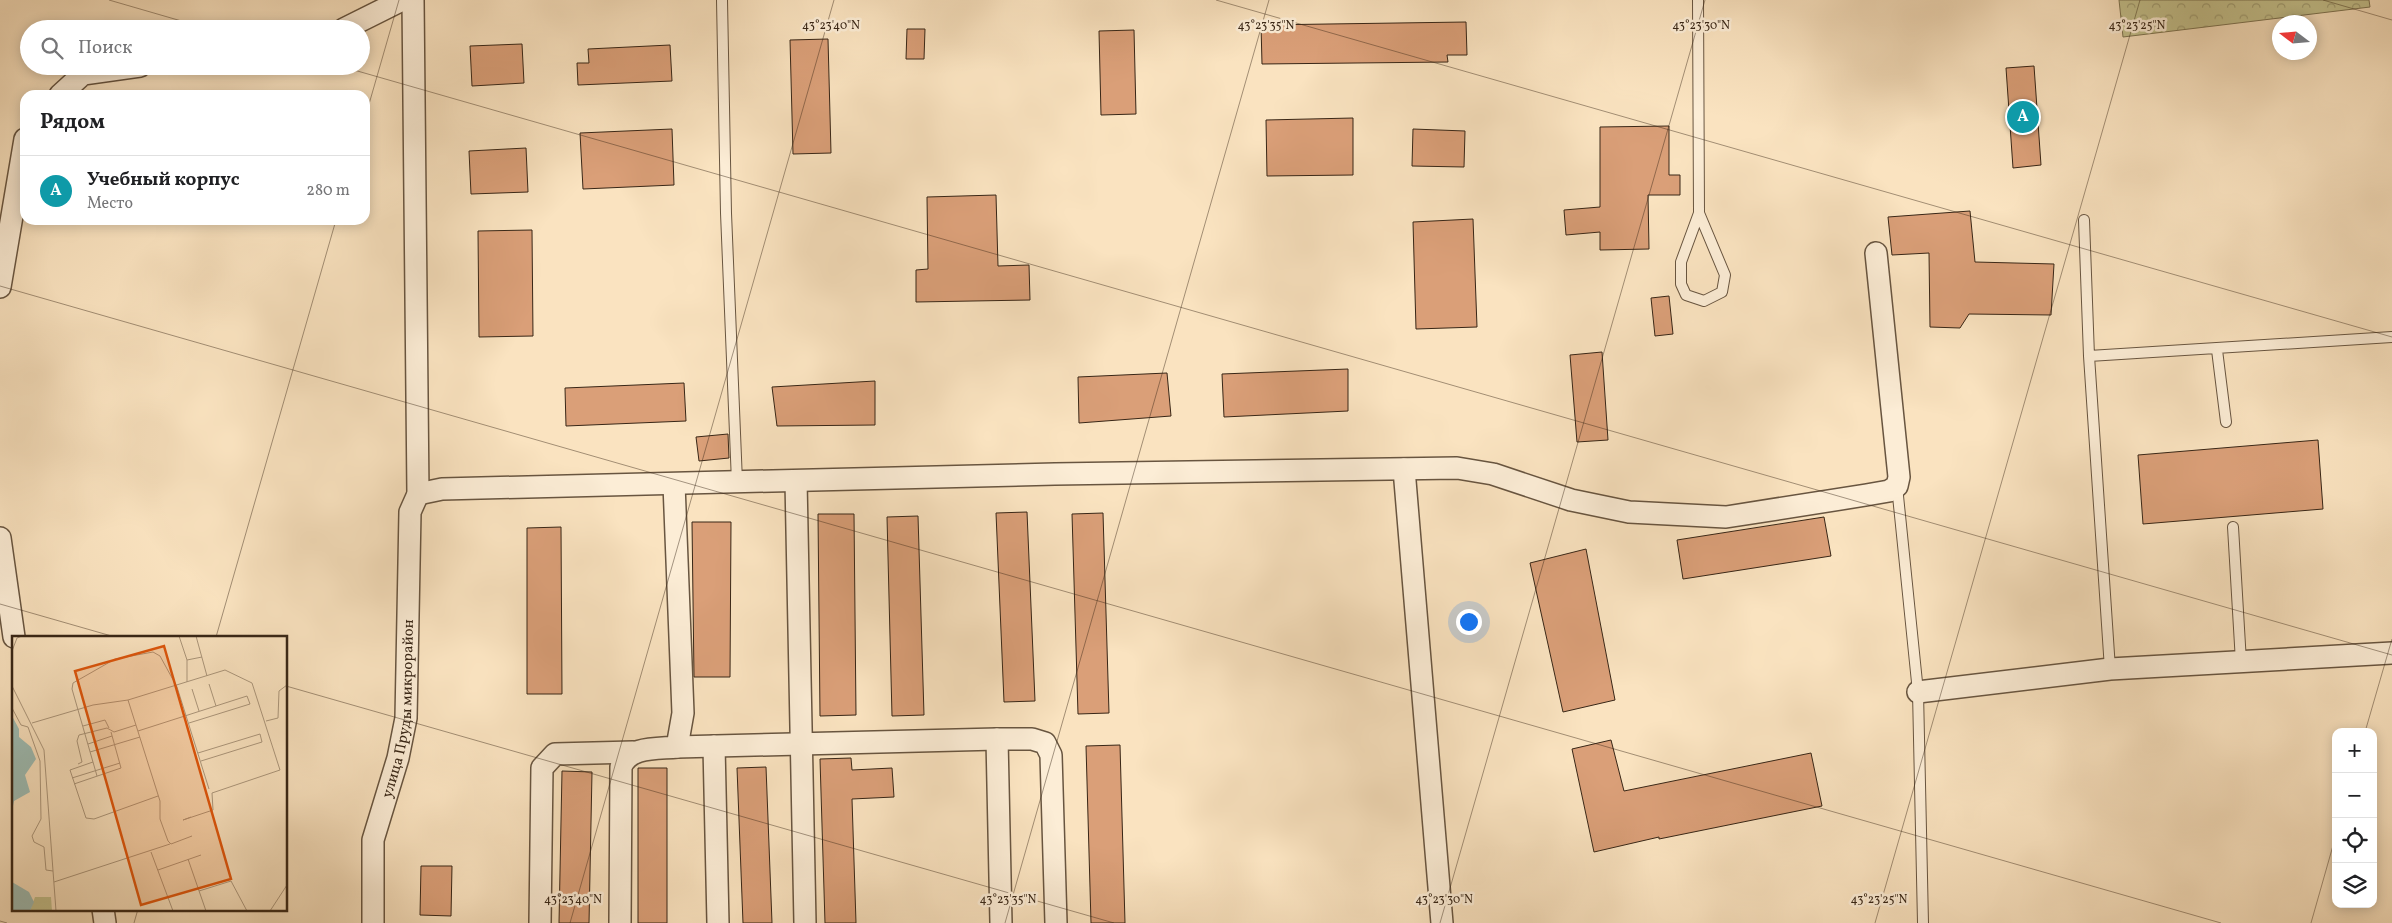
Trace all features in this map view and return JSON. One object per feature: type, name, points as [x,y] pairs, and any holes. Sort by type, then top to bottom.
[{"type":"street","points":[[362,20],[402,0]]},
{"type":"street","name":"улица Пруды микрорайон","points":[[373,923],[373,840],[398,758],[406,718],[410,512],[418,494],[413,0]]},
{"type":"street","points":[[65,90],[82,75]]},
{"type":"street","points":[[0,287],[20,169]]},
{"type":"street","points":[[418,494],[442,489],[1457,468],[1493,474],[1571,500],[1629,512],[1726,517],[1866,495],[1889,490],[1897,486],[1899,477],[1876,252]]},
{"type":"street","points":[[1404,469],[1442,923]]},
{"type":"street","points":[[796,481],[805,923]]},
{"type":"street","points":[[674,484],[683,713],[677,747]]},
{"type":"street","points":[[0,538],[14,636]]},
{"type":"street","points":[[1918,692],[2110,669],[2392,653]]},
{"type":"street","points":[[997,739],[1001,923]]},
{"type":"street","points":[[540,923],[542,768],[555,754],[633,752],[677,747],[1032,739],[1045,743],[1051,756],[1056,923]]},
{"type":"street","points":[[714,746],[718,923]]},
{"type":"street","points":[[620,923],[621,767],[624,757],[633,752]]},
{"type":"street","points":[[103,910],[105,923]]},
{"type":"lane","points":[[722,0],[726,213],[737,482]]},
{"type":"lane","points":[[1698,0],[1699,213],[1682,262],[1681,284],[1686,295],[1704,301],[1722,292],[1726,275],[1699,213]]},
{"type":"lane","points":[[2084,220],[2089,356],[2110,669]]},
{"type":"lane","points":[[2089,356],[2217,350],[2392,338]]},
{"type":"lane","points":[[2217,350],[2226,422]]},
{"type":"lane","points":[[1897,486],[1918,692],[1923,923]]},
{"type":"lane","points":[[2233,526],[2241,662]]},
{"type":"green space","points":[[2119,0],[2369,0],[2370,7],[2304,15],[2272,15],[2272,19],[2123,37]]},
{"type":"building","points":[[1466,22],[1467,55],[1447,55],[1448,62],[1262,64],[1261,25]]},
{"type":"building","points":[[907,29],[925,29],[924,59],[906,59]]},
{"type":"building","points":[[1134,30],[1136,114],[1101,115],[1099,31]]},
{"type":"building","points":[[828,39],[831,153],[793,154],[790,40]]},
{"type":"building","points":[[522,44],[524,83],[472,86],[470,46]]},
{"type":"building","points":[[670,45],[672,81],[578,85],[577,63],[589,63],[588,49]]},
{"type":"building","points":[[2034,66],[2041,165],[2013,168],[2006,68]]},
{"type":"building","points":[[1353,118],[1353,175],[1267,176],[1266,120]]},
{"type":"building","points":[[1669,126],[1669,175],[1680,175],[1680,195],[1648,195],[1649,249],[1600,250],[1600,232],[1566,235],[1564,210],[1600,207],[1600,127]]},
{"type":"building","points":[[672,129],[674,185],[583,189],[580,133]]},
{"type":"building","points":[[1413,129],[1465,131],[1464,167],[1412,166]]},
{"type":"building","points":[[526,148],[528,192],[471,194],[469,151]]},
{"type":"building","points":[[996,195],[998,266],[1029,265],[1030,300],[916,302],[916,270],[928,269],[927,197]]},
{"type":"building","points":[[1970,211],[1975,262],[2054,264],[2051,315],[1969,314],[1960,328],[1930,327],[1929,253],[1892,255],[1888,217]]},
{"type":"building","points":[[1473,219],[1477,327],[1416,329],[1413,222]]},
{"type":"building","points":[[532,230],[533,336],[479,337],[478,231]]},
{"type":"building","points":[[1669,296],[1673,334],[1655,336],[1651,298]]},
{"type":"building","points":[[1602,352],[1608,440],[1577,442],[1570,355]]},
{"type":"building","points":[[1348,369],[1348,411],[1224,417],[1222,374]]},
{"type":"building","points":[[1167,373],[1171,416],[1079,423],[1078,377]]},
{"type":"building","points":[[875,381],[875,425],[777,426],[772,387]]},
{"type":"building","points":[[684,383],[686,421],[566,426],[565,388]]},
{"type":"building","points":[[728,434],[729,458],[699,461],[696,437]]},
{"type":"building","points":[[2318,440],[2323,509],[2143,524],[2138,455]]},
{"type":"building","points":[[1027,512],[1035,701],[1004,702],[996,513]]},
{"type":"building","points":[[1103,513],[1109,713],[1078,714],[1072,514]]},
{"type":"building","points":[[818,514],[854,514],[856,715],[820,716]]},
{"type":"building","points":[[918,516],[924,715],[892,716],[887,517]]},
{"type":"building","points":[[1824,517],[1831,556],[1683,579],[1677,540]]},
{"type":"building","points":[[692,522],[731,522],[730,677],[694,677]]},
{"type":"building","points":[[561,527],[562,694],[527,694],[527,528]]},
{"type":"building","points":[[1586,549],[1615,700],[1563,712],[1530,563]]},
{"type":"building","points":[[1611,740],[1624,791],[1811,753],[1822,806],[1659,839],[1659,837],[1594,852],[1572,749]]},
{"type":"building","points":[[1120,745],[1125,923],[1091,923],[1086,746]]},
{"type":"building","points":[[851,758],[852,770],[892,768],[894,797],[852,799],[856,923],[825,923],[820,759]]},
{"type":"building","points":[[766,767],[772,923],[743,923],[737,768]]},
{"type":"building","points":[[638,768],[667,768],[667,923],[638,923]]},
{"type":"building","points":[[562,771],[592,772],[589,923],[559,923]]},
{"type":"building","points":[[421,866],[452,866],[451,916],[420,915]]},
{"type":"place","name":"Учебный корпус","points":[[2023,117]]}]
